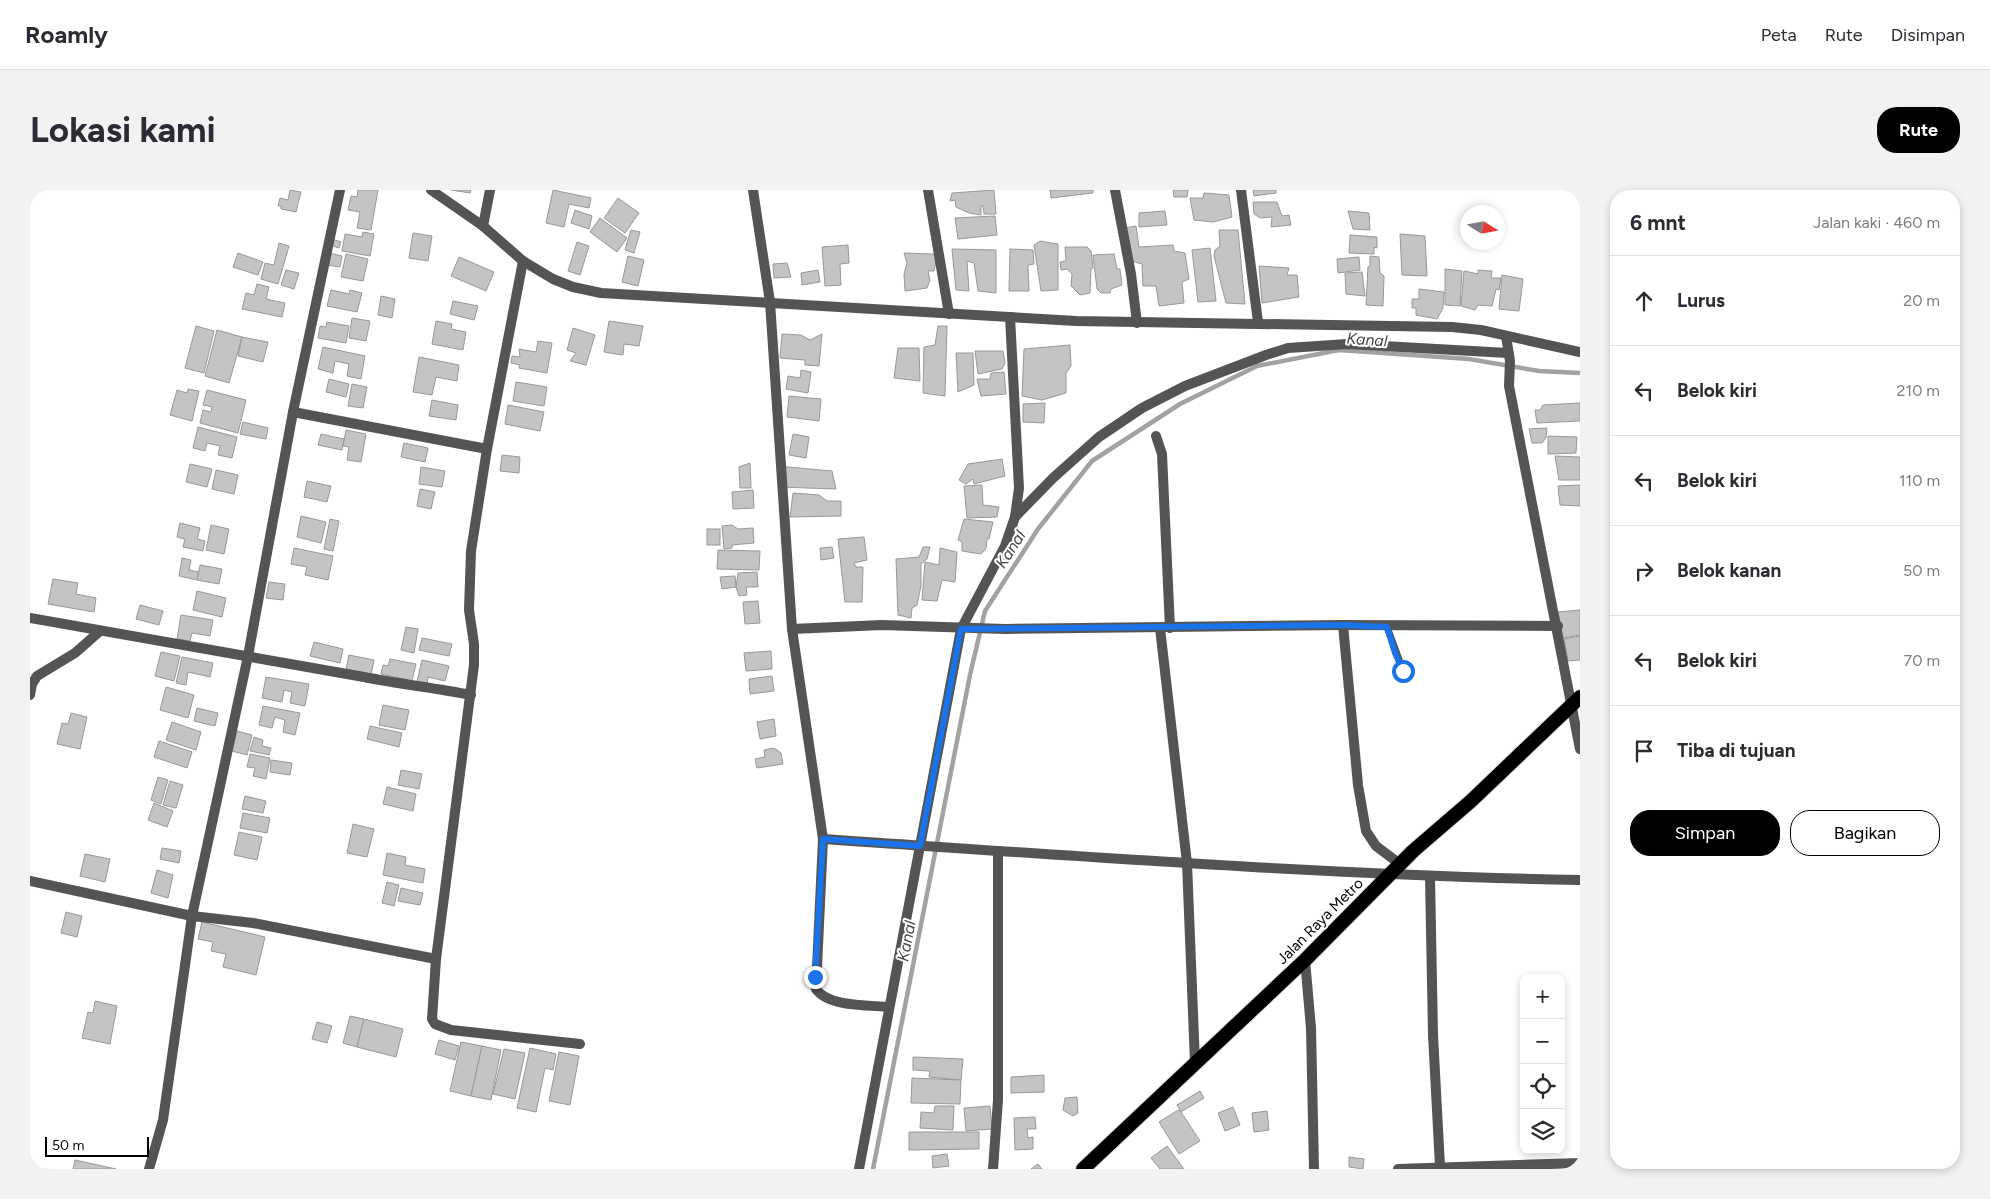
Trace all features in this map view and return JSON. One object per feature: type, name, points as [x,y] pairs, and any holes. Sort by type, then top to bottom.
[{"type":"highway","name":"Jalan Raya Metro","points":[[1083,1169],[1305,960],[1388,875],[1471,801],[1576,701]]},
{"type":"street","points":[[149,1169],[163,1120],[192,916],[248,656],[292,412],[340,190]]},
{"type":"street","points":[[431,190],[483,226],[523,261],[553,279],[573,287],[601,293],[949,314],[1137,323],[1258,322],[1452,327],[1481,330],[1580,352]]},
{"type":"street","points":[[483,226],[490,190]]},
{"type":"street","points":[[753,190],[770,302],[792,629],[823,839],[816,989],[820,995],[833,1001],[889,1007]]},
{"type":"street","points":[[928,190],[949,314]]},
{"type":"street","points":[[1115,190],[1131,274],[1137,323]]},
{"type":"street","points":[[1240,190],[1258,322]]},
{"type":"street","points":[[523,261],[487,449],[470,551],[469,610],[474,644],[471,695],[431,1008],[432,1019],[435,1024],[450,1030],[580,1044]]},
{"type":"street","points":[[859,1169],[961,629],[1005,546],[1015,517],[1019,488],[1010,317]]},
{"type":"street","points":[[1506,336],[1509,357],[1509,386],[1558,626],[1576,701],[1580,749]]},
{"type":"street","points":[[1015,517],[1053,478],[1099,438],[1142,408],[1185,386],[1266,355],[1288,348],[1347,344],[1509,357]]},
{"type":"street","points":[[292,412],[487,449]]},
{"type":"street","points":[[1156,436],[1162,454],[1165,628],[1187,863],[1195,1063]]},
{"type":"street","points":[[30,618],[248,656],[397,685],[434,688],[471,695]]},
{"type":"street","points":[[792,629],[882,626],[961,629],[1343,625],[1387,627],[1558,626]]},
{"type":"street","points":[[1343,625],[1358,785],[1366,831],[1376,846],[1400,864]]},
{"type":"street","points":[[30,695],[32,684],[37,676],[75,653],[100,631]]},
{"type":"street","points":[[823,839],[931,846],[948,849],[1388,875],[1580,880]]},
{"type":"street","points":[[993,1169],[998,1100],[998,851]]},
{"type":"street","points":[[1430,877],[1433,1035],[1440,1166]]},
{"type":"street","points":[[30,881],[192,916],[253,923],[436,959]]},
{"type":"street","points":[[1305,960],[1311,1027],[1314,1169]]},
{"type":"street","points":[[1398,1169],[1440,1166],[1580,1164]]},
{"type":"lane","points":[[1387,627],[1404,673]]},
{"type":"building","points":[[290,190],[301,192],[296,212],[281,209],[281,206],[278,206],[280,198],[288,200]]},
{"type":"building","points":[[358,190],[378,190],[371,230],[357,228],[360,212],[348,210],[351,196],[357,197]]},
{"type":"building","points":[[451,190],[471,190],[470,193]]},
{"type":"building","points":[[553,190],[591,198],[589,208],[569,204],[564,227],[546,223]]},
{"type":"building","points":[[994,190],[996,214],[984,214],[983,206],[981,206],[981,215],[969,213],[956,207],[955,200],[950,201],[952,193]]},
{"type":"building","points":[[1050,190],[1093,190],[1093,193],[1051,198]]},
{"type":"building","points":[[1173,190],[1188,190],[1187,197],[1174,197]]},
{"type":"building","points":[[1253,190],[1276,190],[1276,193],[1254,196]]},
{"type":"building","points":[[1204,193],[1229,195],[1232,217],[1213,222],[1194,220],[1190,198],[1203,198]]},
{"type":"building","points":[[618,198],[639,213],[625,233],[604,218]]},
{"type":"building","points":[[1253,202],[1277,202],[1282,216],[1289,215],[1291,225],[1271,227],[1272,217],[1260,218],[1254,214]]},
{"type":"building","points":[[575,210],[592,216],[589,229],[571,223]]},
{"type":"building","points":[[1165,211],[1167,225],[1139,227],[1139,213]]},
{"type":"building","points":[[1348,211],[1369,213],[1370,230],[1353,229]]},
{"type":"building","points":[[995,216],[997,235],[958,239],[955,218]]},
{"type":"building","points":[[600,218],[627,238],[617,252],[590,232]]},
{"type":"building","points":[[1136,226],[1139,247],[1173,245],[1174,251],[1185,253],[1189,279],[1182,282],[1184,303],[1159,306],[1156,286],[1143,286],[1142,264],[1131,261],[1125,228]]},
{"type":"building","points":[[631,230],[640,232],[634,253],[625,250]]},
{"type":"building","points":[[1219,230],[1238,230],[1245,304],[1226,303],[1214,256],[1215,250],[1220,246]]},
{"type":"building","points":[[363,232],[374,234],[370,256],[342,251],[345,234],[362,237]]},
{"type":"building","points":[[413,233],[432,236],[428,261],[409,258]]},
{"type":"building","points":[[1400,234],[1425,236],[1427,276],[1402,275]]},
{"type":"building","points":[[1350,235],[1377,237],[1377,248],[1374,247],[1374,254],[1349,253]]},
{"type":"building","points":[[332,239],[341,242],[339,248],[330,245]]},
{"type":"building","points":[[1040,241],[1058,244],[1058,290],[1041,291],[1034,245]]},
{"type":"building","points":[[577,242],[589,246],[580,275],[568,271]]},
{"type":"building","points":[[279,243],[289,246],[278,284],[261,279],[265,263],[274,265]]},
{"type":"building","points":[[848,245],[849,263],[840,264],[841,285],[825,286],[822,247]]},
{"type":"building","points":[[1065,247],[1087,247],[1091,251],[1093,268],[1091,269],[1090,293],[1080,295],[1071,286],[1072,274],[1067,269],[1061,270],[1060,262],[1066,261]]},
{"type":"building","points":[[1210,248],[1216,301],[1198,302],[1192,250]]},
{"type":"building","points":[[952,249],[996,250],[996,293],[978,291],[974,263],[967,261],[969,291],[956,290]]},
{"type":"building","points":[[1010,249],[1033,250],[1034,264],[1028,265],[1029,291],[1009,291]]},
{"type":"building","points":[[238,253],[263,262],[258,275],[233,267]]},
{"type":"building","points":[[329,253],[342,256],[340,267],[327,265]]},
{"type":"building","points":[[904,253],[934,254],[936,261],[934,271],[928,271],[930,280],[927,288],[905,291],[904,274],[907,263]]},
{"type":"building","points":[[346,254],[368,259],[363,281],[341,277]]},
{"type":"building","points":[[1114,254],[1117,269],[1120,269],[1122,285],[1111,289],[1110,293],[1101,293],[1097,289],[1093,255]]},
{"type":"building","points":[[628,256],[644,260],[638,286],[622,282]]},
{"type":"building","points":[[1370,256],[1379,257],[1380,273],[1384,276],[1383,306],[1366,305]]},
{"type":"building","points":[[459,257],[494,272],[486,291],[451,276]]},
{"type":"building","points":[[1359,257],[1360,270],[1338,273],[1337,259]]},
{"type":"building","points":[[787,263],[791,277],[774,278],[773,264]]},
{"type":"building","points":[[1259,266],[1289,268],[1287,275],[1297,275],[1299,297],[1262,303]]},
{"type":"building","points":[[1445,269],[1462,271],[1460,306],[1445,305]]},
{"type":"building","points":[[286,270],[299,273],[294,289],[281,285]]},
{"type":"building","points":[[818,270],[820,282],[802,285],[801,273]]},
{"type":"building","points":[[1478,270],[1492,271],[1491,278],[1501,278],[1499,290],[1496,289],[1492,306],[1478,305],[1475,310],[1461,306],[1464,271],[1478,274]]},
{"type":"building","points":[[1362,272],[1365,296],[1346,294],[1345,273]]},
{"type":"building","points":[[1502,275],[1523,279],[1519,311],[1499,309]]},
{"type":"building","points":[[257,284],[269,287],[266,299],[285,303],[282,317],[242,309],[246,293],[254,295]]},
{"type":"building","points":[[1419,289],[1444,292],[1443,308],[1437,319],[1416,315],[1416,308],[1412,308],[1412,299],[1419,299]]},
{"type":"building","points":[[331,290],[349,294],[350,290],[362,293],[357,312],[327,306]]},
{"type":"building","points":[[381,296],[395,299],[392,318],[378,315]]},
{"type":"building","points":[[453,301],[478,306],[474,320],[450,314]]},
{"type":"building","points":[[352,318],[370,321],[366,341],[349,338]]},
{"type":"building","points":[[436,321],[452,324],[451,329],[466,332],[463,350],[432,344]]},
{"type":"building","points":[[609,321],[643,326],[639,346],[624,344],[623,355],[604,352]]},
{"type":"building","points":[[327,322],[349,326],[346,343],[318,338],[320,326],[326,327]]},
{"type":"building","points":[[196,326],[214,331],[204,373],[185,368]]},
{"type":"building","points":[[938,326],[947,326],[945,396],[923,393],[924,347],[935,345]]},
{"type":"building","points":[[573,328],[595,335],[586,365],[570,361],[576,353],[567,350]]},
{"type":"building","points":[[217,330],[242,337],[229,383],[205,376]]},
{"type":"building","points":[[782,334],[801,335],[810,340],[822,334],[819,366],[805,365],[805,360],[780,358]]},
{"type":"building","points":[[242,337],[268,342],[263,362],[238,356]]},
{"type":"building","points":[[538,341],[552,343],[547,373],[519,368],[520,365],[511,363],[512,356],[520,357],[519,349],[536,352]]},
{"type":"building","points":[[1070,345],[1071,366],[1066,373],[1066,393],[1042,400],[1022,396],[1024,349]]},
{"type":"building","points":[[323,347],[365,356],[361,379],[347,376],[349,364],[335,361],[333,373],[318,369]]},
{"type":"building","points":[[898,348],[919,348],[920,381],[894,378]]},
{"type":"building","points":[[975,351],[1003,351],[1005,363],[1002,369],[978,374]]},
{"type":"building","points":[[956,353],[973,353],[974,385],[958,392]]},
{"type":"building","points":[[419,357],[459,365],[457,381],[436,377],[432,395],[413,392]]},
{"type":"building","points":[[801,370],[811,372],[808,393],[786,389],[788,376],[800,378]]},
{"type":"building","points":[[1004,372],[1006,394],[981,396],[977,379],[990,379],[991,373]]},
{"type":"building","points":[[329,379],[349,384],[346,397],[326,392]]},
{"type":"building","points":[[516,382],[547,387],[544,406],[513,401]]},
{"type":"building","points":[[352,384],[367,387],[363,408],[348,406]]},
{"type":"building","points":[[188,389],[199,391],[192,421],[170,415],[177,390],[187,393]]},
{"type":"building","points":[[207,390],[246,400],[238,433],[200,423],[203,410],[211,412],[212,407],[203,405]]},
{"type":"building","points":[[789,396],[821,399],[819,421],[787,417]]},
{"type":"building","points":[[432,400],[458,405],[456,420],[429,416]]},
{"type":"building","points":[[1045,403],[1044,423],[1023,422],[1023,404]]},
{"type":"building","points":[[1580,403],[1580,421],[1537,423],[1535,410],[1540,410],[1543,405]]},
{"type":"building","points":[[508,405],[544,412],[540,431],[505,424]]},
{"type":"building","points":[[243,422],[268,428],[266,439],[240,434]]},
{"type":"building","points":[[198,427],[237,437],[232,458],[218,455],[220,446],[207,443],[205,451],[193,448]]},
{"type":"building","points":[[1547,428],[1546,438],[1542,443],[1532,443],[1529,429]]},
{"type":"building","points":[[346,430],[366,434],[361,462],[347,460],[349,447],[343,446]]},
{"type":"building","points":[[321,434],[344,439],[342,450],[318,445]]},
{"type":"building","points":[[793,434],[809,437],[806,458],[789,455]]},
{"type":"building","points":[[1548,436],[1577,437],[1576,453],[1548,454]]},
{"type":"building","points":[[404,443],[428,448],[425,462],[401,457]]},
{"type":"building","points":[[502,455],[520,457],[519,473],[500,471]]},
{"type":"building","points":[[1555,456],[1580,457],[1580,480],[1559,480]]},
{"type":"building","points":[[1002,459],[1005,476],[974,484],[973,479],[966,484],[959,480],[968,464]]},
{"type":"building","points":[[750,463],[751,488],[740,488],[739,467]]},
{"type":"building","points":[[190,464],[212,469],[207,487],[186,482]]},
{"type":"building","points":[[777,466],[832,471],[836,489],[779,487]]},
{"type":"building","points":[[421,467],[445,471],[442,487],[419,484]]},
{"type":"building","points":[[216,470],[238,475],[234,494],[212,489]]},
{"type":"building","points":[[307,481],[331,486],[327,502],[304,497]]},
{"type":"building","points":[[982,485],[983,505],[999,507],[997,517],[967,518],[964,486]]},
{"type":"building","points":[[1580,485],[1580,506],[1560,505],[1558,486]]},
{"type":"building","points":[[420,489],[435,492],[431,509],[417,506]]},
{"type":"building","points":[[753,490],[754,508],[733,509],[732,492]]},
{"type":"building","points":[[793,493],[819,495],[827,501],[841,501],[841,516],[790,517]]},
{"type":"building","points":[[301,516],[326,522],[321,543],[297,537]]},
{"type":"building","points":[[330,519],[339,521],[333,551],[324,549]]},
{"type":"building","points":[[964,519],[993,522],[989,539],[987,539],[986,549],[981,554],[962,551],[962,542],[958,540]]},
{"type":"building","points":[[180,523],[200,528],[197,539],[205,541],[203,551],[183,547],[185,539],[177,537]]},
{"type":"building","points":[[211,525],[229,529],[224,554],[206,550]]},
{"type":"building","points":[[732,525],[738,529],[753,528],[754,543],[732,545],[732,548],[724,549],[722,526]]},
{"type":"building","points":[[707,529],[720,529],[720,545],[707,545]]},
{"type":"building","points":[[864,537],[867,560],[854,563],[856,567],[863,567],[862,602],[845,602],[838,539]]},
{"type":"building","points":[[832,547],[834,558],[821,560],[820,548]]},
{"type":"building","points":[[923,547],[930,547],[927,559],[921,564],[921,586],[917,605],[912,608],[911,618],[898,615],[896,559],[919,557]]},
{"type":"building","points":[[294,548],[333,556],[328,580],[305,575],[307,567],[291,564]]},
{"type":"building","points":[[940,548],[957,552],[955,582],[942,580],[937,601],[922,600],[925,562],[939,565]]},
{"type":"building","points":[[718,550],[760,551],[759,570],[717,569]]},
{"type":"building","points":[[182,558],[191,560],[189,570],[199,572],[197,580],[179,576]]},
{"type":"building","points":[[200,565],[222,569],[219,584],[197,580]]},
{"type":"building","points":[[757,572],[758,587],[746,587],[747,595],[739,596],[736,587],[738,573]]},
{"type":"building","points":[[735,576],[736,587],[722,589],[720,577]]},
{"type":"building","points":[[53,579],[78,583],[76,594],[96,598],[94,612],[48,604]]},
{"type":"building","points":[[269,582],[285,584],[283,600],[266,598]]},
{"type":"building","points":[[197,591],[226,598],[222,617],[193,610]]},
{"type":"building","points":[[758,601],[760,623],[745,624],[743,602]]},
{"type":"building","points":[[140,605],[163,611],[159,625],[136,619]]},
{"type":"building","points":[[1580,610],[1580,635],[1563,638],[1558,612]]},
{"type":"building","points":[[181,615],[213,620],[210,636],[192,633],[190,641],[177,639]]},
{"type":"building","points":[[406,627],[418,629],[414,653],[401,650]]},
{"type":"building","points":[[1580,636],[1580,660],[1568,661],[1564,639]]},
{"type":"building","points":[[422,638],[452,644],[449,656],[419,650]]},
{"type":"building","points":[[314,642],[343,649],[340,663],[310,656]]},
{"type":"building","points":[[771,651],[772,669],[746,671],[744,653]]},
{"type":"building","points":[[161,652],[180,656],[174,681],[155,676]]},
{"type":"building","points":[[349,655],[374,660],[371,675],[346,669]]},
{"type":"building","points":[[182,657],[213,663],[210,677],[188,672],[186,685],[176,683]]},
{"type":"building","points":[[390,659],[416,664],[412,681],[381,674],[383,665],[388,666]]},
{"type":"building","points":[[422,660],[449,666],[445,681],[428,677],[427,684],[417,682]]},
{"type":"building","points":[[772,676],[774,691],[750,694],[749,679]]},
{"type":"building","points":[[266,677],[309,684],[305,706],[290,703],[292,692],[284,690],[282,702],[262,698]]},
{"type":"building","points":[[166,687],[194,695],[188,718],[160,710]]},
{"type":"building","points":[[383,705],[409,710],[405,730],[379,725]]},
{"type":"building","points":[[263,706],[300,713],[295,735],[283,732],[285,720],[275,717],[272,728],[259,725]]},
{"type":"building","points":[[197,708],[218,713],[215,726],[194,721]]},
{"type":"building","points":[[71,713],[87,717],[80,749],[57,744],[62,723],[68,724]]},
{"type":"building","points":[[774,719],[776,736],[760,739],[757,722]]},
{"type":"building","points":[[172,722],[201,732],[196,750],[166,740]]},
{"type":"building","points":[[370,726],[402,733],[399,747],[367,739]]},
{"type":"building","points":[[237,731],[252,735],[247,755],[232,751]]},
{"type":"building","points":[[254,737],[263,740],[262,746],[271,748],[269,755],[250,751]]},
{"type":"building","points":[[159,741],[192,752],[187,768],[154,757]]},
{"type":"building","points":[[774,748],[781,753],[783,764],[757,768],[755,759],[765,757],[764,750]]},
{"type":"building","points":[[250,754],[270,758],[266,779],[253,776],[255,768],[247,767]]},
{"type":"building","points":[[271,760],[292,763],[290,775],[270,772]]},
{"type":"building","points":[[401,770],[422,774],[419,789],[398,785]]},
{"type":"building","points":[[158,777],[168,780],[161,804],[151,800]]},
{"type":"building","points":[[170,781],[183,785],[176,808],[163,805]]},
{"type":"building","points":[[387,787],[416,794],[413,811],[383,804]]},
{"type":"building","points":[[245,796],[266,801],[263,813],[242,809]]},
{"type":"building","points":[[154,803],[173,811],[167,827],[148,820]]},
{"type":"building","points":[[243,813],[270,818],[267,833],[240,828]]},
{"type":"building","points":[[353,824],[374,829],[367,857],[347,853]]},
{"type":"building","points":[[239,832],[262,837],[257,860],[234,855]]},
{"type":"building","points":[[162,848],[181,851],[179,863],[160,859]]},
{"type":"building","points":[[387,853],[406,857],[405,865],[425,869],[423,883],[383,875]]},
{"type":"building","points":[[85,854],[110,859],[105,882],[80,876]]},
{"type":"building","points":[[157,870],[173,875],[168,898],[151,893]]},
{"type":"building","points":[[387,882],[399,885],[394,906],[382,903]]},
{"type":"building","points":[[401,888],[423,893],[420,905],[398,901]]},
{"type":"building","points":[[66,912],[82,916],[77,937],[61,933]]},
{"type":"building","points":[[202,922],[265,937],[256,975],[223,967],[226,954],[211,951],[213,942],[198,939]]},
{"type":"building","points":[[95,1001],[117,1006],[110,1044],[82,1038],[88,1012],[93,1013]]},
{"type":"building","points":[[350,1016],[364,1019],[357,1047],[343,1043]]},
{"type":"building","points":[[364,1019],[403,1029],[396,1057],[357,1047]]},
{"type":"building","points":[[317,1022],[332,1026],[327,1043],[312,1039]]},
{"type":"building","points":[[439,1040],[459,1046],[455,1060],[435,1054]]},
{"type":"building","points":[[461,1042],[482,1046],[471,1096],[450,1091]]},
{"type":"building","points":[[482,1046],[501,1050],[491,1100],[471,1096]]},
{"type":"building","points":[[530,1048],[556,1054],[553,1070],[545,1068],[536,1112],[517,1108]]},
{"type":"building","points":[[504,1049],[525,1053],[515,1099],[493,1094]]},
{"type":"building","points":[[559,1052],[579,1056],[570,1105],[549,1101]]},
{"type":"building","points":[[913,1057],[963,1059],[961,1080],[929,1077],[930,1071],[913,1070]]},
{"type":"building","points":[[1044,1075],[1044,1092],[1011,1093],[1011,1077]]},
{"type":"building","points":[[912,1078],[961,1080],[960,1104],[911,1103]]},
{"type":"building","points":[[1200,1091],[1204,1098],[1181,1112],[1177,1105]]},
{"type":"building","points":[[1077,1097],[1078,1113],[1073,1116],[1063,1110],[1065,1098]]},
{"type":"building","points":[[935,1106],[954,1106],[953,1130],[920,1128],[921,1112],[934,1113]]},
{"type":"building","points":[[990,1106],[992,1129],[966,1131],[964,1108]]},
{"type":"building","points":[[1233,1107],[1240,1125],[1225,1131],[1218,1113]]},
{"type":"building","points":[[1178,1110],[1200,1141],[1179,1154],[1159,1122]]},
{"type":"building","points":[[1267,1111],[1269,1130],[1254,1132],[1252,1113]]},
{"type":"building","points":[[1035,1117],[1036,1129],[1027,1129],[1028,1138],[1033,1137],[1033,1149],[1015,1150],[1014,1118]]},
{"type":"building","points":[[909,1132],[979,1132],[979,1149],[909,1150]]},
{"type":"building","points":[[1167,1146],[1184,1169],[1160,1169],[1151,1158]]},
{"type":"building","points":[[947,1154],[949,1166],[933,1168],[932,1156]]},
{"type":"building","points":[[1349,1157],[1364,1159],[1363,1169],[1349,1167]]},
{"type":"building","points":[[75,1160],[116,1169],[73,1169]]},
{"type":"building","points":[[1038,1164],[1042,1169],[1031,1169]]},
{"type":"waterway","name":"Kanal","points":[[873,1169],[970,675],[985,611],[1038,529],[1092,461],[1180,404],[1257,366],[1339,350],[1469,359],[1539,371],[1580,373]]},
{"type":"route","points":[[815,977],[823,839],[920,846],[961,629],[1343,625],[1387,627],[1403,671]]}]
